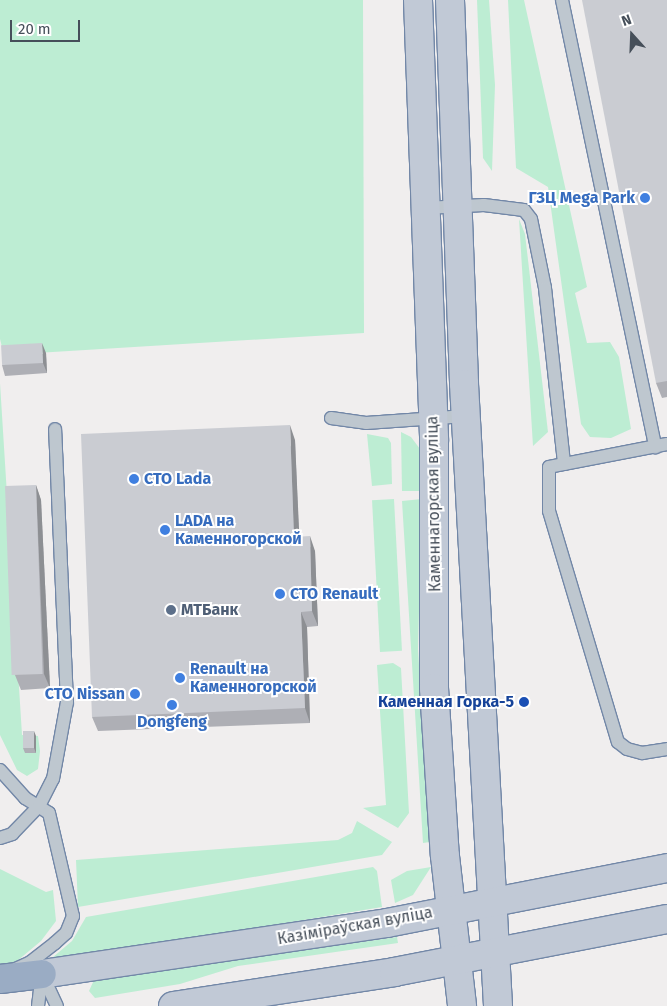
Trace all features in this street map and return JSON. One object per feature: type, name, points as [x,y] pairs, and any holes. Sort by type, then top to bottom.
[{"type":"highway","points":[[0,979],[42,974]]},
{"type":"main road","name":"Каменнагорская вуліца","points":[[418,0],[433,418],[436,552],[434,688],[451,909],[462,1006]]},
{"type":"main road","name":"Каменнагорская вуліца","points":[[450,0],[466,416],[498,1006]]},
{"type":"main road","name":"Казіміраўская вуліца","points":[[42,974],[387,923],[492,900],[667,868]]},
{"type":"main road","points":[[174,1006],[457,959],[667,919]]},
{"type":"lane","points":[[451,28],[457,0]]},
{"type":"lane","points":[[562,0],[661,446],[549,467],[549,511],[612,729],[618,742],[627,749],[642,753],[667,749]]},
{"type":"lane","points":[[425,208],[457,208],[484,205],[524,210],[531,219],[544,288],[564,464]]},
{"type":"lane","points":[[331,418],[366,423],[466,416]]},
{"type":"lane","points":[[0,838],[12,834],[39,806],[53,779],[67,702],[55,428]]},
{"type":"lane","points":[[0,770],[25,798],[49,813],[73,916],[66,933],[30,962],[0,975]]},
{"type":"lane","points":[[38,1006],[42,974]]},
{"type":"lane","points":[[42,974],[57,1006]]},
{"type":"green space","points":[[0,0],[363,0],[364,333],[4,355],[0,339]]},
{"type":"green space","points":[[477,0],[489,0],[495,85],[492,171],[483,158]]},
{"type":"green space","points":[[508,0],[524,0],[587,287],[575,293],[587,343],[610,342],[619,357],[631,429],[611,438],[590,437],[581,424],[548,187],[516,168]]},
{"type":"green space","points":[[519,219],[525,234],[548,432],[533,446]]},
{"type":"green space","points":[[0,383],[22,735],[38,736],[40,751],[38,769],[27,776],[17,770],[0,735]]},
{"type":"green space","points":[[401,432],[411,437],[420,449],[420,491],[402,491]]},
{"type":"green space","points":[[367,434],[388,438],[391,443],[392,484],[372,486]]},
{"type":"green space","points":[[394,499],[402,651],[380,652],[372,500]]},
{"type":"green space","points":[[422,499],[418,649],[430,842],[423,843],[402,501]]},
{"type":"green space","points":[[393,663],[401,668],[409,813],[398,828],[363,808],[386,805],[377,665]]},
{"type":"green space","points":[[357,821],[392,842],[382,855],[78,907],[76,860],[338,840],[352,833]]},
{"type":"green space","points":[[373,867],[377,871],[382,907],[46,963],[72,941],[86,917]]},
{"type":"green space","points":[[431,867],[413,895],[395,903],[391,880],[407,871]]},
{"type":"green space","points":[[0,869],[46,892],[53,890],[56,921],[41,941],[11,966],[0,968]]},
{"type":"green space","points":[[397,937],[398,943],[238,966],[180,984],[95,998],[89,991],[94,980]]},
{"type":"building","name":"ГЗЦ Mega Park","points":[[582,0],[667,0],[667,381],[656,383]]},
{"type":"building","points":[[42,343],[43,363],[2,365],[1,345]]},
{"type":"building","points":[[290,425],[294,537],[310,536],[312,611],[301,612],[305,708],[92,717],[81,434]]},
{"type":"building","points":[[36,485],[43,674],[12,675],[5,486]]},
{"type":"building","points":[[23,731],[34,731],[34,748],[23,748]]},
{"type":"place","name":"ГЗЦ Mega Park","points":[[645,198]]},
{"type":"place","name":"СТО Lada","points":[[134,479]]},
{"type":"place","name":"LADA на Каменногорской","points":[[165,530]]},
{"type":"place","name":"СТО Renault","points":[[280,594]]},
{"type":"place","name":"МТБанк","points":[[171,610]]},
{"type":"place","name":"Renault на Каменногорской","points":[[180,678]]},
{"type":"place","name":"СТО Nissan","points":[[135,694]]},
{"type":"place","name":"Каменная Горка-5","points":[[524,702]]},
{"type":"place","name":"Dongfeng","points":[[172,705]]}]
